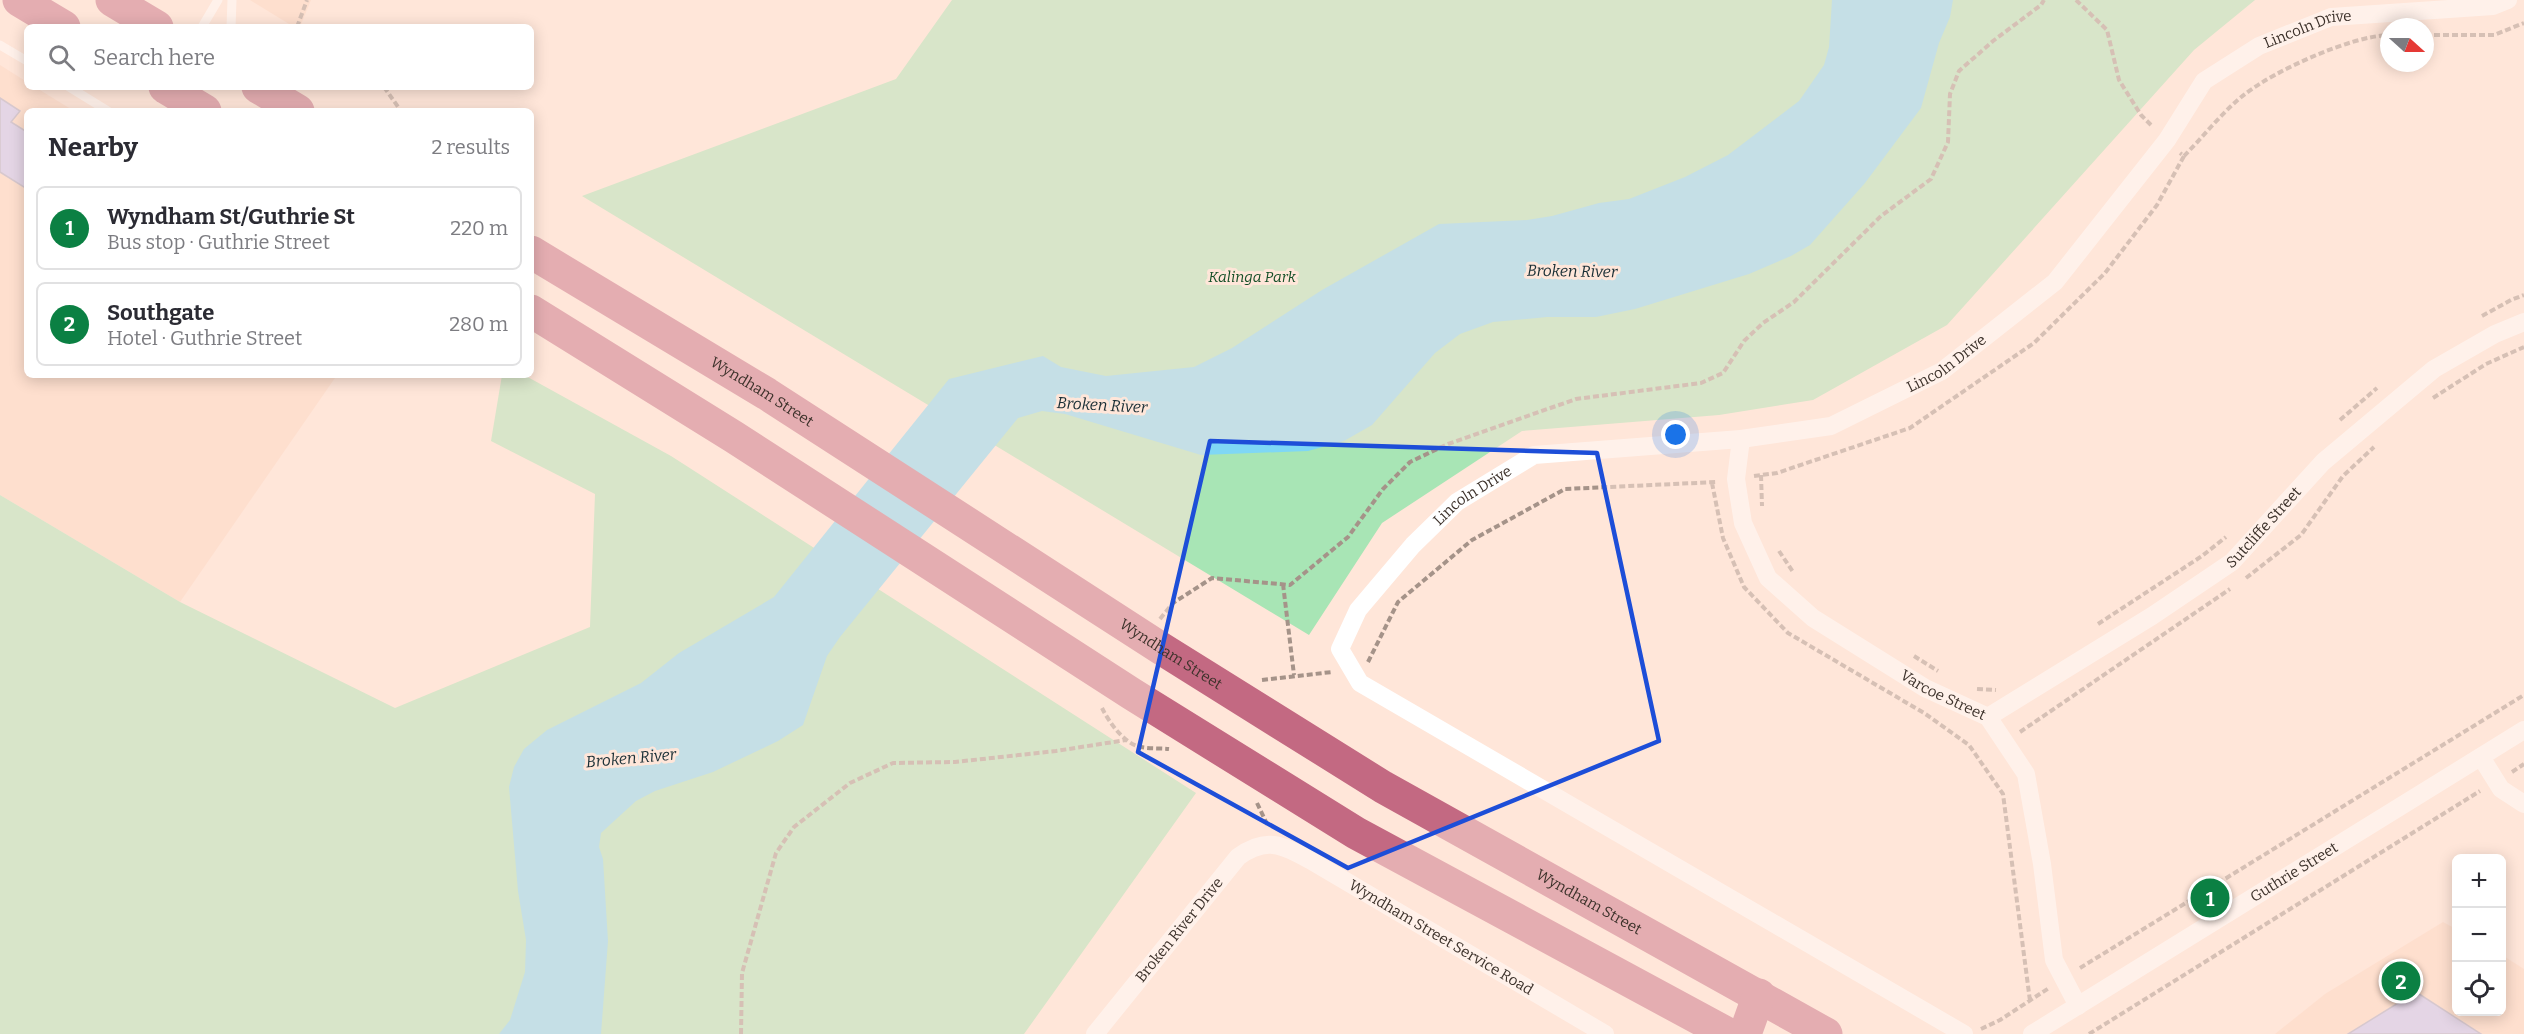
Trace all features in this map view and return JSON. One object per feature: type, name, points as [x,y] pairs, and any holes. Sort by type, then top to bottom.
[{"type":"highway","points":[[19,0],[59,24]]},
{"type":"highway","points":[[120,3],[152,24]]},
{"type":"highway","points":[[170,90],[200,108]]},
{"type":"highway","points":[[201,90],[211,108]]},
{"type":"highway","points":[[263,90],[293,108]]},
{"type":"highway","name":"Wyndham Street","points":[[534,254],[767,394],[1162,650],[1383,787],[1826,1034]]},
{"type":"highway","points":[[534,313],[734,437],[1131,694],[1356,833],[1730,1033],[1759,995]]},
{"type":"street","name":"Lincoln Drive","points":[[1353,670],[1340,649],[1358,610],[1413,546],[1457,502],[1534,455],[1741,439],[1831,426],[1942,371],[2055,282],[2167,140],[2204,81],[2259,46],[2331,17],[2493,6],[2508,0]]},
{"type":"street","name":"Sutcliffe Street","points":[[1988,717],[2152,616],[2232,562],[2323,462],[2434,369],[2494,334],[2524,322]]},
{"type":"street","name":"Varcoe Street","points":[[1741,439],[1736,479],[1743,523],[1768,578],[1823,625],[1924,688],[1988,717],[2026,774],[2042,864],[2054,960],[2078,1006]]},
{"type":"street","points":[[1353,670],[1360,683],[1973,1031]]},
{"type":"street","name":"Guthrie Street","points":[[2032,1034],[2524,730]]},
{"type":"street","points":[[2481,757],[2495,782],[2510,796],[2524,804]]},
{"type":"street","name":"Broken River Drive","points":[[1095,1034],[1238,857],[1262,844],[1274,844]]},
{"type":"street","name":"Wyndham Street Service Road","points":[[1274,844],[1310,860],[1605,1034]]},
{"type":"lane","points":[[204,24],[218,0]]},
{"type":"lane","points":[[231,24],[232,0]]},
{"type":"lane","points":[[0,45],[24,59]]},
{"type":"lane","points":[[74,90],[103,108]]},
{"type":"path","points":[[298,24],[307,0]]},
{"type":"path","points":[[2076,0],[2107,30],[2119,80],[2141,115],[2167,140]]},
{"type":"path","points":[[2434,35],[2494,35],[2524,23]]},
{"type":"path","points":[[2184,156],[2245,94],[2307,58],[2380,35]]},
{"type":"path","points":[[386,90],[399,108]]},
{"type":"path","points":[[2481,317],[2524,295]]},
{"type":"path","points":[[2336,424],[2378,387]]},
{"type":"path","points":[[1761,475],[1762,516]]},
{"type":"path","points":[[1713,483],[1724,538],[1744,587],[1788,633],[1924,713],[1969,745],[2003,794],[2030,1001]]},
{"type":"path","points":[[2095,626],[2202,556],[2229,534]]},
{"type":"path","points":[[1774,543],[1796,575]]},
{"type":"path","points":[[1283,584],[1294,675]]},
{"type":"path","points":[[1911,654],[1940,671]]},
{"type":"path","points":[[1254,678],[1264,680],[1353,670]]},
{"type":"path","points":[[1969,689],[1997,690]]},
{"type":"path","points":[[1973,1031],[2030,1001],[2524,695]]},
{"type":"path","points":[[741,1034],[742,973],[776,853],[794,827],[850,783],[893,763],[955,762],[1056,751],[1126,740]]},
{"type":"path","points":[[2089,1034],[2524,764]]},
{"type":"highlighted area","points":[[1210,441],[1597,453],[1659,741],[1348,868],[1138,752]]},
{"type":"shaded area","points":[[250,0],[311,0],[301,24],[289,24]]},
{"type":"shaded area","points":[[0,65],[24,80],[24,90],[40,90],[69,108],[24,108],[24,378],[335,378],[180,602],[0,495]]},
{"type":"shaded area","points":[[2443,922],[2452,927],[2452,1016],[2506,1016],[2506,958],[2524,969],[2524,1034],[2275,1034],[2325,994]]},
{"type":"green space","name":"Kalinga Park","points":[[952,0],[2255,0],[2194,50],[1947,325],[1813,400],[1719,415],[1522,431],[1382,523],[1309,635],[582,196],[896,79]]},
{"type":"green space","points":[[502,378],[529,378],[671,456],[1196,793],[1024,1034],[0,1034],[0,495],[180,602],[395,708],[590,627],[595,494],[491,441]]},
{"type":"water","name":"Broken River","points":[[1832,0],[1953,0],[1950,17],[1939,43],[1921,108],[1865,183],[1810,245],[1749,274],[1635,309],[1596,317],[1547,317],[1493,322],[1460,334],[1435,353],[1372,425],[1344,441],[1308,451],[1201,455],[1065,414],[1042,411],[1018,418],[840,637],[827,656],[803,725],[778,741],[713,772],[655,791],[636,801],[601,833],[599,847],[603,859],[608,941],[601,1034],[499,1034],[510,1020],[525,972],[526,940],[518,891],[509,787],[514,767],[524,749],[547,730],[641,683],[679,653],[774,597],[949,379],[1043,356],[1061,367],[1106,376],[1194,367],[1232,348],[1322,290],[1439,224],[1527,220],[1552,216],[1599,203],[1629,199],[1685,177],[1728,155],[1799,101],[1824,65],[1829,47]]},
{"type":"building","points":[[0,98],[20,111],[11,122],[24,130],[24,187],[0,172]]},
{"type":"building","points":[[2416,992],[2481,1034],[2348,1034]]},
{"type":"place","name":"Wyndham St/Guthrie St","points":[[2210,898]]},
{"type":"place","name":"Southgate","points":[[2401,981]]}]
